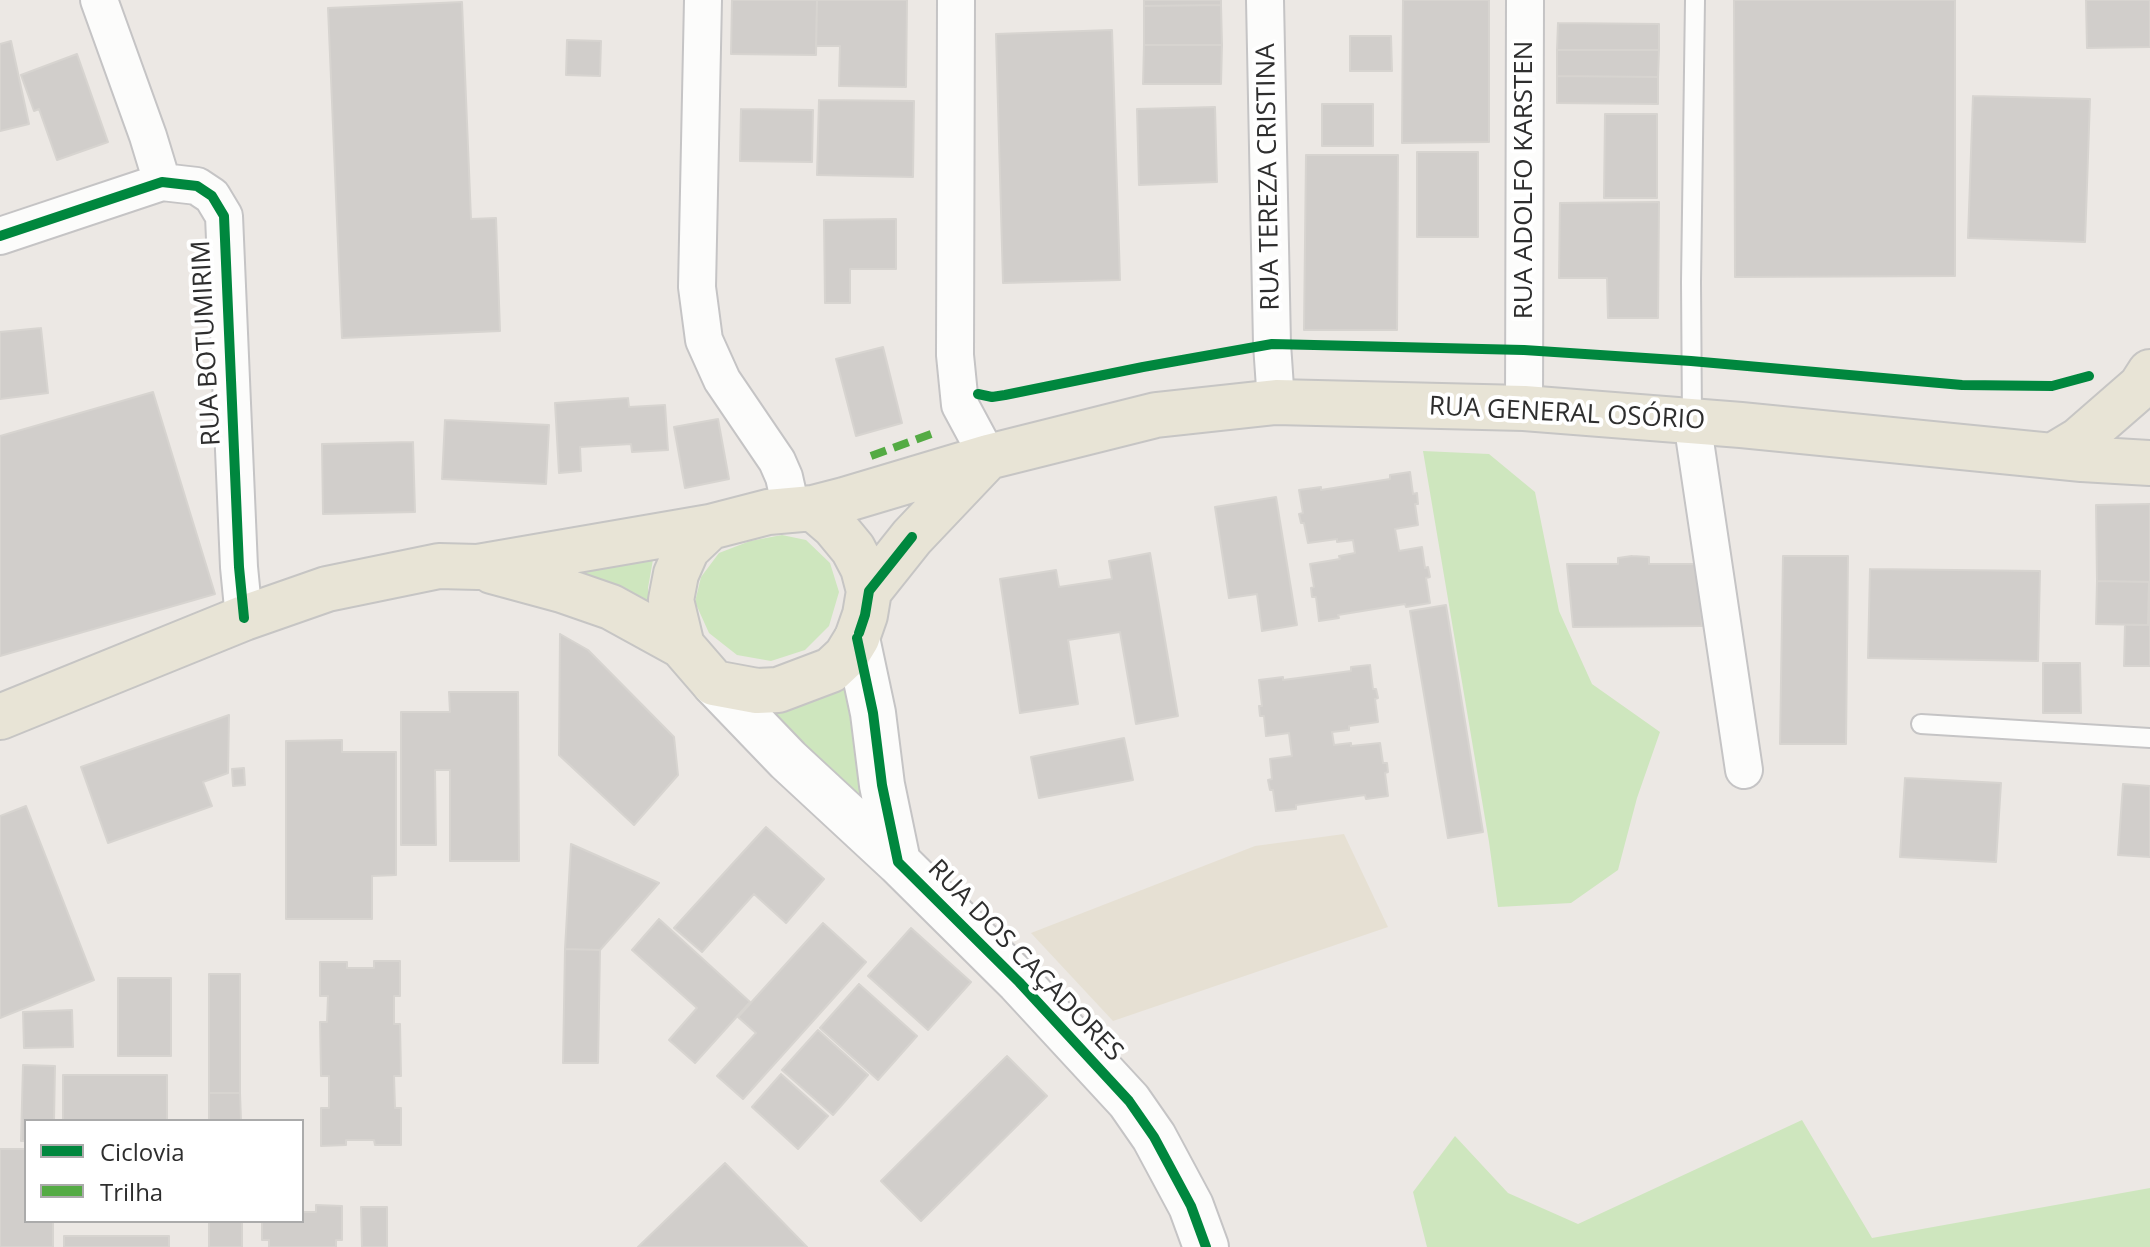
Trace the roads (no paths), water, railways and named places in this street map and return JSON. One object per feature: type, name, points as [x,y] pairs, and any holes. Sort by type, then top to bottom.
[{"type":"main road","points":[[2054,455],[2079,440],[2141,386],[2150,372]]},
{"type":"main road","name":"RUA GENERAL OSÓRIO","points":[[802,508],[1156,415],[1276,402],[1524,408],[2150,463]]},
{"type":"main road","points":[[869,591],[912,537],[988,457]]},
{"type":"main road","points":[[0,717],[244,618],[315,593],[439,566],[478,567],[802,508],[834,526],[853,549],[863,568],[869,591],[857,638],[846,656],[831,670],[778,690],[757,691],[714,683],[682,646],[611,607],[478,567]]},
{"type":"main road","points":[[682,646],[671,600],[676,574],[687,549],[710,527]]},
{"type":"main road","name":"RUA DOS CAÇADORES","points":[[857,638],[898,862]]},
{"type":"main road","name":"RUA DOS CAÇADORES","points":[[714,683],[788,760],[898,862],[1019,982],[1129,1101],[1154,1137],[1191,1206],[1206,1247]]},
{"type":"street","points":[[99,0],[162,182]]},
{"type":"street","points":[[703,0],[697,287],[704,340],[722,380],[777,461],[802,508]]},
{"type":"street","points":[[956,0],[955,355],[960,405],[988,457]]},
{"type":"street","name":"RUA TEREZA CRISTINA","points":[[1265,0],[1272,344],[1276,402]]},
{"type":"street","name":"RUA ADOLFO KARSTEN","points":[[1524,408],[1525,0]]},
{"type":"street","name":"RUA BOTUMIRIM","points":[[0,236],[162,182],[197,186],[212,196],[224,216],[238,552],[244,618]]},
{"type":"street","points":[[1692,421],[1744,770]]},
{"type":"lane","points":[[1692,421],[1695,0]]},
{"type":"lane","points":[[1921,724],[2150,738]]}]
